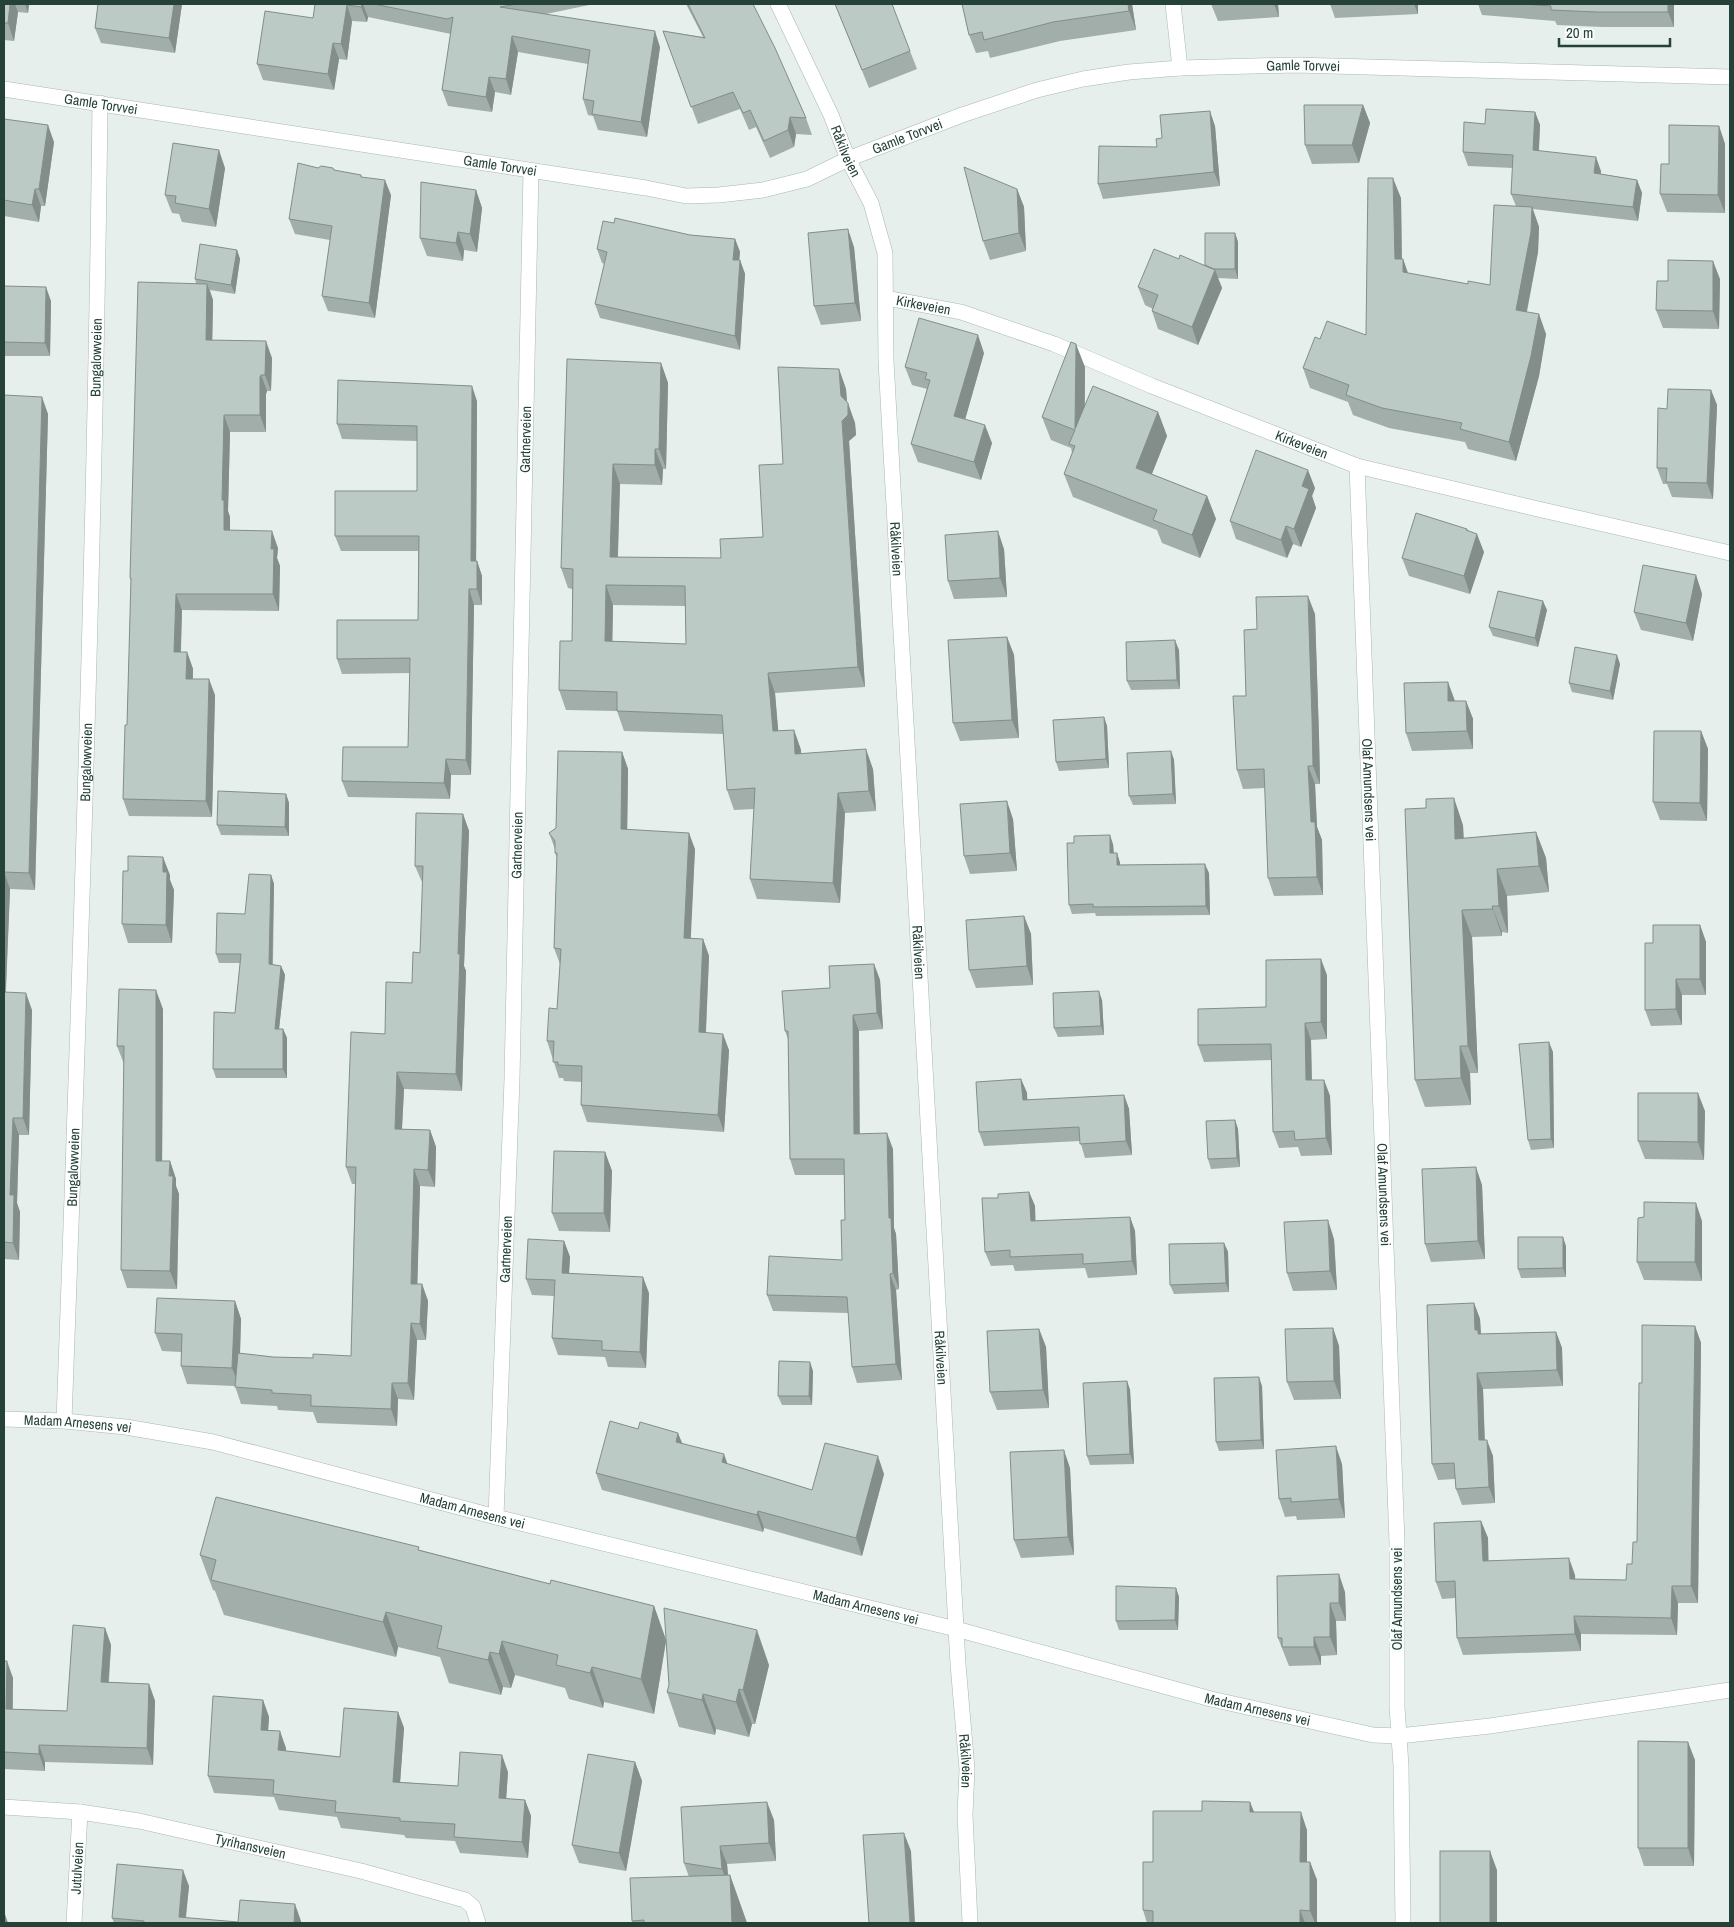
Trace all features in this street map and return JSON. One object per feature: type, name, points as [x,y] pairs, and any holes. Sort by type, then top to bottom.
[{"type":"street","name":"Råkilveien","points":[[778,4],[831,115],[848,159],[871,203],[885,253],[886,361],[956,1629],[967,1769],[965,1815],[970,1923]]},
{"type":"street","points":[[1173,4],[1180,68]]},
{"type":"street","name":"Gamle Torvvei","points":[[4,89],[686,196],[719,195],[763,190],[807,179],[848,159],[962,115],[1037,90],[1083,79],[1129,72],[1180,68],[1295,65],[1730,77]]},
{"type":"street","name":"Bungalowveien","points":[[64,1421],[82,950],[97,364],[100,103]]},
{"type":"street","name":"Gartnerveien","points":[[496,1517],[512,1089],[530,171]]},
{"type":"street","name":"Kirkeveien","points":[[886,298],[961,312],[1054,344],[1152,386],[1357,466],[1730,553]]},
{"type":"street","name":"Olaf Amundsens vei","points":[[1357,466],[1397,1533],[1397,1707],[1403,1923]]},
{"type":"street","name":"Madam Arnesens vei","points":[[4,1419],[64,1421],[126,1427],[214,1442],[496,1517],[956,1629],[1211,1699],[1373,1735],[1399,1736],[1499,1725],[1730,1690]]},
{"type":"street","name":"Tyrihansveien","points":[[4,1807],[80,1812],[139,1821],[361,1872],[465,1900],[473,1907],[478,1923]]},
{"type":"street","name":"Jutulveien","points":[[74,1923],[80,1812]]},
{"type":"building","points":[[4,4],[10,4],[8,23],[4,23]]},
{"type":"building","points":[[98,4],[174,4],[169,38],[95,28]]},
{"type":"building","points":[[315,4],[362,4],[361,7],[347,5],[341,44],[333,43],[328,74],[257,64],[265,11],[313,18]]},
{"type":"building","points":[[374,4],[517,4],[500,7],[655,31],[641,122],[592,114],[594,101],[583,99],[590,50],[512,36],[506,79],[489,77],[486,97],[442,90],[453,17],[447,19]]},
{"type":"building","points":[[688,4],[753,4],[806,118],[790,117],[788,130],[764,141],[750,110],[743,113],[733,92],[691,107],[663,31],[705,38]]},
{"type":"building","points":[[835,4],[892,4],[910,51],[862,70]]},
{"type":"building","points":[[962,4],[1128,4],[1129,11],[1053,22],[984,40],[982,32],[969,35]]},
{"type":"building","points":[[1523,4],[1668,4],[1668,12],[1551,10],[1551,6]]},
{"type":"building","points":[[1304,105],[1363,105],[1352,145],[1305,145]]},
{"type":"building","points":[[1486,109],[1535,112],[1533,150],[1596,157],[1594,173],[1637,180],[1633,207],[1511,194],[1513,155],[1463,152],[1464,122],[1485,124]]},
{"type":"building","points":[[1210,111],[1214,172],[1098,184],[1099,146],[1157,147],[1156,139],[1162,138],[1160,115]]},
{"type":"building","points":[[4,119],[48,125],[39,189],[35,189],[32,205],[4,200]]},
{"type":"building","points":[[1669,125],[1719,126],[1718,195],[1660,194],[1661,164],[1669,164]]},
{"type":"building","points":[[173,143],[219,150],[209,209],[175,203],[176,196],[165,195]]},
{"type":"building","points":[[298,163],[318,168],[321,166],[333,168],[334,170],[361,175],[361,177],[385,180],[369,303],[322,296],[332,226],[289,219]]},
{"type":"building","points":[[964,167],[1017,189],[1019,233],[983,241]]},
{"type":"building","points":[[1368,178],[1393,178],[1395,259],[1403,259],[1403,272],[1468,284],[1468,281],[1490,285],[1494,205],[1532,207],[1531,232],[1516,310],[1539,314],[1531,356],[1509,442],[1460,429],[1462,423],[1382,408],[1346,395],[1349,385],[1303,368],[1315,337],[1320,339],[1327,321],[1366,335]]},
{"type":"building","points":[[421,182],[476,190],[470,234],[458,232],[456,243],[420,238]]},
{"type":"building","points":[[615,218],[690,235],[735,239],[733,260],[740,260],[735,336],[595,304],[607,252],[597,249],[603,221],[614,223]]},
{"type":"building","points":[[848,229],[855,303],[814,306],[808,233]]},
{"type":"building","points":[[1205,233],[1235,233],[1235,269],[1214,269],[1205,265]]},
{"type":"building","points":[[200,244],[237,250],[231,285],[195,279]]},
{"type":"building","points":[[1154,249],[1179,259],[1180,255],[1215,270],[1192,327],[1152,311],[1158,295],[1138,287]]},
{"type":"building","points":[[1668,260],[1713,261],[1713,311],[1656,310],[1657,281],[1668,281]]},
{"type":"building","points":[[138,282],[207,284],[206,340],[266,341],[265,375],[260,377],[260,415],[224,415],[222,500],[224,500],[224,530],[272,531],[271,549],[274,549],[273,594],[176,594],[174,652],[187,652],[186,679],[209,679],[206,801],[123,799],[125,725],[127,725]]},
{"type":"building","points":[[4,286],[46,287],[45,343],[4,342]]},
{"type":"building","points":[[919,318],[978,335],[954,416],[985,425],[974,462],[911,444],[930,380],[925,379],[927,373],[905,367]]},
{"type":"building","points":[[1071,342],[1076,344],[1075,429],[1093,386],[1158,412],[1136,468],[1207,496],[1192,535],[1153,520],[1157,510],[1064,474],[1075,446],[1069,444],[1075,430],[1042,417]]},
{"type":"building","points":[[567,359],[661,363],[659,449],[655,449],[655,465],[613,464],[610,557],[721,558],[720,539],[763,537],[759,465],[783,464],[778,367],[839,369],[841,396],[848,403],[848,415],[842,421],[858,667],[768,673],[773,731],[794,730],[795,754],[866,749],[869,791],[838,793],[833,883],[750,879],[755,788],[727,790],[722,715],[617,711],[617,692],[559,690],[560,641],[572,641],[573,569],[561,568]],"holes":[[[606,585],[685,586],[686,644],[605,641]]]},
{"type":"building","points":[[338,380],[472,386],[471,561],[477,561],[477,589],[469,589],[466,760],[446,759],[444,783],[342,781],[343,747],[408,747],[410,658],[337,659],[337,620],[418,620],[419,536],[335,536],[335,491],[417,491],[417,426],[337,424]]},
{"type":"building","points":[[1668,389],[1711,390],[1707,483],[1666,482],[1667,468],[1657,468],[1658,408],[1667,409]]},
{"type":"building","points":[[4,395],[42,397],[29,873],[4,872]]},
{"type":"building","points":[[1256,450],[1308,470],[1302,486],[1309,489],[1294,529],[1286,526],[1281,540],[1230,521]]},
{"type":"building","points":[[1416,513],[1477,534],[1464,576],[1402,558]]},
{"type":"building","points":[[998,531],[1000,578],[948,581],[945,535]]},
{"type":"building","points":[[1643,565],[1696,575],[1686,623],[1634,612]]},
{"type":"building","points":[[1498,591],[1543,601],[1535,638],[1489,627]]},
{"type":"building","points":[[1308,596],[1313,766],[1308,766],[1311,822],[1315,822],[1317,877],[1268,878],[1264,769],[1237,770],[1233,696],[1246,696],[1244,630],[1257,629],[1256,597]]},
{"type":"building","points":[[1007,637],[1012,720],[953,723],[948,640]]},
{"type":"building","points":[[1175,640],[1177,680],[1127,681],[1126,642]]},
{"type":"building","points":[[1575,647],[1617,655],[1610,691],[1569,683]]},
{"type":"building","points":[[1448,682],[1448,701],[1466,701],[1467,731],[1406,733],[1404,683]]},
{"type":"building","points":[[1104,717],[1106,759],[1056,762],[1053,720]]},
{"type":"building","points":[[1654,731],[1701,731],[1700,803],[1653,802]]},
{"type":"building","points":[[558,751],[622,752],[621,829],[689,833],[684,938],[703,939],[699,1032],[723,1034],[718,1115],[581,1105],[582,1066],[558,1065],[558,1062],[553,1062],[554,1041],[547,1041],[549,1008],[557,1009],[561,949],[554,948],[557,853],[555,853],[555,841],[549,833],[556,828]]},
{"type":"building","points":[[1171,751],[1173,794],[1129,796],[1127,753]]},
{"type":"building","points":[[218,791],[286,794],[285,827],[217,825]]},
{"type":"building","points":[[1454,798],[1455,839],[1536,832],[1539,866],[1497,869],[1499,906],[1492,906],[1493,909],[1462,910],[1468,1046],[1460,1046],[1461,1078],[1415,1080],[1405,809],[1426,808],[1426,799]]},
{"type":"building","points":[[1007,801],[1010,853],[964,856],[960,804]]},
{"type":"building","points":[[416,813],[463,814],[456,1074],[397,1072],[395,1129],[430,1130],[428,1170],[414,1169],[411,1284],[422,1284],[420,1324],[411,1323],[408,1383],[392,1383],[391,1409],[311,1406],[311,1395],[272,1393],[272,1390],[235,1387],[238,1353],[273,1357],[313,1358],[313,1354],[351,1356],[356,1167],[346,1167],[351,1032],[385,1034],[386,982],[412,983],[413,952],[420,953],[423,866],[415,866]]},
{"type":"building","points":[[1110,835],[1110,853],[1117,853],[1117,865],[1205,864],[1206,906],[1093,907],[1093,904],[1069,905],[1067,843],[1074,843],[1074,836]]},
{"type":"building","points":[[128,856],[163,857],[163,872],[167,872],[166,925],[122,924],[123,871],[128,871]]},
{"type":"building","points":[[249,874],[271,875],[269,964],[281,966],[275,1029],[283,1029],[283,1069],[213,1069],[214,1012],[235,1013],[241,954],[216,954],[217,913],[245,914]]},
{"type":"building","points":[[1024,916],[1027,966],[969,970],[966,920]]},
{"type":"building","points":[[1653,925],[1700,925],[1700,979],[1676,979],[1676,1009],[1645,1010],[1645,943],[1653,943]]},
{"type":"building","points":[[1321,959],[1321,1022],[1305,1023],[1306,1080],[1324,1080],[1326,1138],[1295,1140],[1294,1131],[1273,1132],[1271,1044],[1198,1045],[1198,1009],[1266,1007],[1266,960]]},
{"type":"building","points":[[874,964],[877,1013],[853,1015],[854,1134],[887,1133],[889,1218],[891,1218],[893,1273],[890,1274],[896,1364],[852,1367],[847,1297],[767,1295],[769,1256],[842,1260],[841,1220],[845,1220],[844,1159],[790,1159],[788,1031],[785,1031],[782,991],[830,988],[829,966]]},
{"type":"building","points":[[119,989],[156,990],[156,1161],[170,1161],[169,1176],[173,1176],[170,1271],[121,1270],[124,1046],[117,1046]]},
{"type":"building","points":[[1099,991],[1101,1026],[1054,1028],[1053,993]]},
{"type":"building","points":[[4,992],[26,993],[23,1118],[13,1118],[10,1195],[14,1195],[13,1243],[4,1242]]},
{"type":"building","points":[[1549,1042],[1551,1139],[1528,1140],[1519,1044]]},
{"type":"building","points":[[1021,1079],[1023,1100],[1124,1095],[1126,1141],[1080,1144],[1079,1127],[979,1132],[976,1082]]},
{"type":"building","points":[[1638,1093],[1698,1093],[1698,1142],[1638,1141]]},
{"type":"building","points":[[1235,1120],[1237,1158],[1208,1159],[1206,1121]]},
{"type":"building","points":[[554,1151],[605,1152],[604,1213],[552,1213]]},
{"type":"building","points":[[1476,1167],[1478,1241],[1425,1244],[1422,1169]]},
{"type":"building","points":[[1029,1192],[1031,1221],[1130,1217],[1132,1261],[1083,1264],[1083,1254],[1010,1257],[1010,1250],[985,1252],[982,1198],[998,1198],[998,1194]]},
{"type":"building","points":[[1644,1202],[1696,1203],[1695,1262],[1637,1262],[1638,1218],[1644,1217]]},
{"type":"building","points":[[1328,1220],[1330,1271],[1287,1273],[1284,1222]]},
{"type":"building","points":[[1518,1237],[1563,1237],[1563,1268],[1518,1269]]},
{"type":"building","points":[[528,1239],[564,1241],[562,1273],[643,1277],[640,1352],[602,1350],[602,1341],[552,1338],[555,1280],[526,1279]]},
{"type":"building","points":[[1224,1243],[1226,1283],[1170,1285],[1169,1244]]},
{"type":"building","points":[[157,1298],[235,1301],[232,1368],[181,1366],[182,1334],[155,1333]]},
{"type":"building","points":[[1474,1303],[1475,1330],[1478,1330],[1478,1334],[1556,1332],[1557,1370],[1477,1373],[1479,1440],[1487,1440],[1489,1487],[1456,1489],[1454,1463],[1432,1464],[1427,1305]]},
{"type":"building","points":[[1642,1325],[1695,1326],[1691,1586],[1672,1586],[1671,1618],[1574,1616],[1575,1634],[1457,1638],[1455,1581],[1436,1582],[1434,1523],[1481,1521],[1483,1561],[1569,1558],[1570,1579],[1626,1580],[1627,1564],[1632,1564],[1633,1542],[1637,1542],[1639,1383],[1642,1383]]},
{"type":"building","points":[[1333,1328],[1334,1381],[1287,1382],[1285,1329]]},
{"type":"building","points":[[1039,1329],[1043,1390],[990,1392],[987,1331]]},
{"type":"building","points":[[779,1361],[810,1362],[809,1396],[778,1396]]},
{"type":"building","points":[[1259,1377],[1261,1440],[1216,1442],[1214,1378]]},
{"type":"building","points":[[1127,1381],[1130,1454],[1087,1456],[1083,1383]]},
{"type":"building","points":[[610,1421],[638,1429],[640,1422],[678,1433],[676,1442],[724,1454],[722,1462],[812,1490],[825,1443],[878,1456],[856,1538],[758,1511],[757,1515],[596,1473]]},
{"type":"building","points":[[1336,1446],[1339,1499],[1291,1502],[1291,1498],[1279,1499],[1276,1450]]},
{"type":"building","points":[[1064,1450],[1068,1537],[1014,1540],[1010,1452]]},
{"type":"building","points":[[216,1497],[419,1547],[418,1550],[550,1584],[551,1580],[654,1606],[641,1679],[592,1667],[590,1673],[556,1665],[558,1655],[502,1641],[499,1654],[490,1652],[488,1660],[437,1648],[442,1626],[386,1612],[383,1622],[211,1580],[216,1560],[200,1555]]},
{"type":"building","points":[[1339,1574],[1339,1603],[1330,1603],[1330,1637],[1314,1637],[1314,1647],[1282,1647],[1282,1638],[1278,1638],[1277,1576]]},
{"type":"building","points":[[1116,1586],[1176,1588],[1175,1620],[1116,1621]]},
{"type":"building","points":[[664,1608],[757,1630],[743,1690],[739,1689],[736,1702],[703,1694],[702,1700],[667,1692],[669,1685]]},
{"type":"building","points":[[73,1625],[105,1628],[101,1682],[149,1684],[147,1748],[39,1745],[39,1754],[4,1752],[4,1661],[7,1661],[6,1709],[67,1711]]},
{"type":"building","points":[[213,1696],[263,1700],[261,1730],[280,1731],[278,1750],[340,1757],[344,1708],[398,1712],[393,1782],[458,1786],[460,1752],[502,1755],[499,1798],[525,1800],[522,1842],[454,1837],[455,1824],[400,1821],[400,1818],[335,1812],[336,1801],[273,1794],[274,1780],[208,1776]]},
{"type":"building","points":[[1638,1741],[1688,1742],[1688,1848],[1638,1848]]},
{"type":"building","points":[[588,1754],[635,1762],[619,1853],[572,1845]]},
{"type":"building","points":[[1202,1801],[1250,1802],[1250,1812],[1301,1812],[1300,1862],[1310,1862],[1310,1911],[1300,1910],[1300,1923],[1153,1923],[1153,1911],[1143,1910],[1143,1862],[1153,1862],[1153,1811],[1202,1811]]},
{"type":"building","points":[[767,1802],[769,1843],[720,1846],[722,1869],[684,1863],[681,1807]]},
{"type":"building","points":[[904,1833],[910,1923],[869,1923],[863,1835]]},
{"type":"building","points":[[1440,1851],[1490,1851],[1490,1923],[1440,1923]]},
{"type":"building","points":[[117,1864],[183,1870],[179,1917],[238,1922],[240,1900],[295,1904],[294,1923],[144,1923],[144,1921],[112,1918]]},
{"type":"building","points":[[730,1875],[732,1923],[644,1923],[644,1920],[632,1921],[630,1878]]}]
